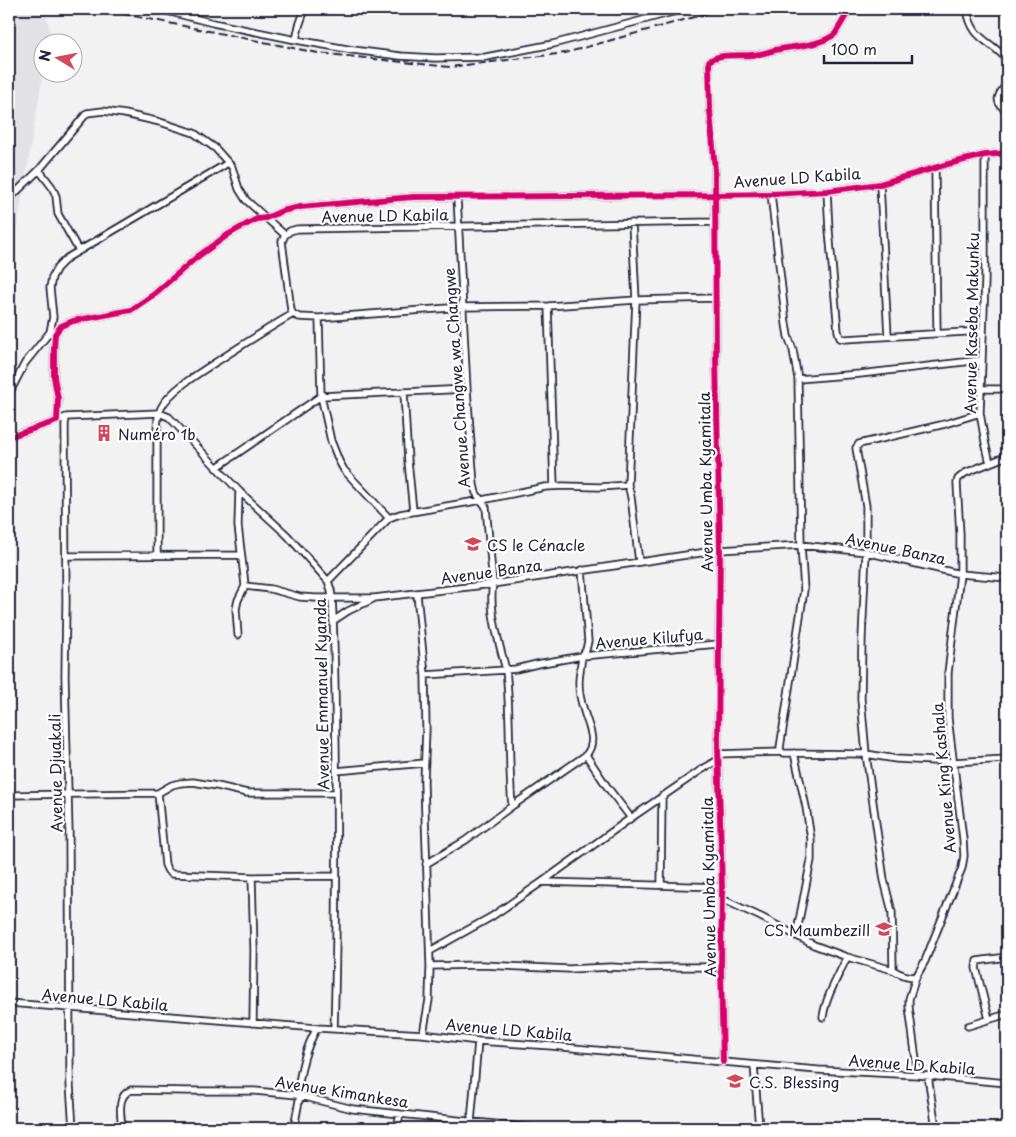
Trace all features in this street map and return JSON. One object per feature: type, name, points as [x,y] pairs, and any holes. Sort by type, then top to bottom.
[{"type":"street","points":[[159,9],[170,10],[214,23],[296,40],[353,50],[435,58],[486,57],[553,44],[684,9]]},
{"type":"street","points":[[296,40],[305,9]]},
{"type":"street","name":"Avenue Umba Kyamitala","points":[[723,1062],[722,887],[718,757],[720,550],[715,298],[715,170],[710,104],[710,62],[720,57],[752,55],[808,45],[826,39],[835,34],[850,9]]},
{"type":"street","points":[[967,9],[974,30],[1004,55],[1007,60]]},
{"type":"street","points":[[1007,83],[999,94],[998,99],[1007,111]]},
{"type":"street","points":[[9,199],[40,170],[87,113],[103,111],[125,114],[160,122],[194,133],[215,148],[228,163],[234,172],[241,194],[246,200],[285,235],[282,241],[292,314]]},
{"type":"street","name":"Avenue LD Kabila","points":[[458,226],[457,197],[715,195],[827,191],[880,184],[1007,150]]},
{"type":"street","name":"Avenue Kaseba Makunku","points":[[985,155],[985,281],[980,413],[990,463]]},
{"type":"street","points":[[57,421],[58,399],[54,377],[53,317],[50,288],[52,277],[57,268],[67,258],[228,163]]},
{"type":"street","points":[[935,168],[937,333]]},
{"type":"street","points":[[40,170],[56,196],[58,214],[80,251]]},
{"type":"street","points":[[880,184],[888,336]]},
{"type":"street","points":[[827,191],[839,336],[842,339],[983,331]]},
{"type":"street","points":[[771,194],[786,324],[798,379],[801,545],[804,590],[780,748],[781,752]]},
{"type":"street","points":[[9,394],[25,363],[62,326],[73,321],[131,310],[153,296],[197,257],[228,234],[257,219],[300,207],[413,197],[457,197]]},
{"type":"street","name":"Avenue LD Kabila","points":[[285,235],[297,229],[715,222]]},
{"type":"street","points":[[632,223],[636,300],[628,485],[639,562]]},
{"type":"street","name":"Avenue Changwe wa Changwe","points":[[458,226],[474,485],[476,493],[486,507],[493,584],[491,593],[492,607],[506,670],[512,806]]},
{"type":"street","points":[[157,555],[157,430],[159,413],[166,400],[182,385],[209,366],[292,314],[319,318],[462,307],[548,306],[636,300],[715,298]]},
{"type":"street","points":[[548,306],[554,486]]},
{"type":"street","points":[[319,318],[321,396],[331,441],[344,470],[389,518]]},
{"type":"street","points":[[798,379],[981,360]]},
{"type":"street","points":[[216,468],[321,396],[467,389]]},
{"type":"street","points":[[980,389],[1007,390]]},
{"type":"street","points":[[404,392],[408,461],[414,511]]},
{"type":"street","points":[[9,437],[66,417],[159,413]]},
{"type":"street","name":"Avenue Emmanuel Kyanda","points":[[159,413],[169,417],[216,468],[287,535],[328,581],[332,598],[333,621],[336,771],[334,1029]]},
{"type":"street","points":[[893,970],[892,912],[884,880],[866,754],[862,699],[866,506],[856,451],[857,445],[862,443],[945,424],[980,413]]},
{"type":"street","name":"Avenue Djuakali","points":[[66,417],[65,676],[72,1128]]},
{"type":"street","points":[[990,463],[1007,456]]},
{"type":"street","name":"Avenue King Kashala","points":[[918,1075],[909,999],[962,868],[964,856],[948,718],[948,673],[960,574],[961,550],[957,483],[958,479],[965,473],[990,463]]},
{"type":"street","points":[[328,581],[389,518],[414,511],[554,486],[600,487],[628,485]]},
{"type":"street","points":[[238,635],[236,609],[245,586],[238,526],[240,491]]},
{"type":"street","name":"Avenue Banza","points":[[245,586],[271,589],[300,597],[374,598],[493,584],[720,550],[801,545],[866,552],[960,574],[1007,578]]},
{"type":"street","points":[[66,556],[242,555]]},
{"type":"street","points":[[426,864],[466,840],[586,755],[592,746],[590,730],[582,706],[579,683],[582,656],[586,650],[588,640],[582,570]]},
{"type":"street","points":[[417,594],[425,675],[426,729],[424,782],[430,951],[429,1000],[423,1034]]},
{"type":"street","points":[[333,621],[374,598]]},
{"type":"street","name":"Avenue Kilufya","points":[[425,675],[516,669],[582,656],[718,644]]},
{"type":"street","points":[[430,951],[474,927],[542,882],[718,757],[781,752],[866,754],[896,759],[953,762],[1007,759]]},
{"type":"street","points":[[794,753],[806,807],[811,846],[811,860],[796,936]]},
{"type":"street","points":[[586,755],[631,818]]},
{"type":"street","points":[[336,771],[425,763]]},
{"type":"street","points":[[9,795],[158,793],[172,785],[193,782],[247,793],[336,793]]},
{"type":"street","points":[[158,793],[165,865],[172,874],[252,877],[336,876]]},
{"type":"street","points":[[661,885],[662,796]]},
{"type":"street","points":[[252,877],[254,950],[252,1023]]},
{"type":"street","points":[[542,882],[722,887]]},
{"type":"street","points":[[722,899],[814,945],[893,970],[907,977],[916,978]]},
{"type":"street","points":[[823,1017],[828,996],[847,957]]},
{"type":"street","points":[[989,1020],[976,968],[977,961],[1007,957]]},
{"type":"street","points":[[430,966],[480,965],[592,969],[611,967],[721,967]]},
{"type":"street","name":"Avenue LD Kabila","points":[[9,1004],[317,1028],[423,1034],[478,1041],[754,1065],[918,1075],[1007,1083]]},
{"type":"street","points":[[968,1026],[1007,1014]]},
{"type":"street","points":[[294,1128],[301,1068],[306,1050],[317,1028]]},
{"type":"street","points":[[471,1122],[478,1041]]},
{"type":"street","points":[[754,1065],[759,1128]]},
{"type":"street","points":[[928,1076],[936,1128]]},
{"type":"street","name":"Avenue Kimankesa","points":[[122,1128],[121,1104],[123,1095],[131,1090],[188,1092],[256,1091],[298,1095],[353,1109],[471,1122],[481,1126],[532,1128]]},
{"type":"street","points":[[397,1128],[400,1114]]},
{"type":"shaded area","points":[[9,9],[45,9],[50,32],[32,32],[32,82],[42,82],[9,277]]},
{"type":"railway","points":[[99,9],[318,53],[450,67],[565,53],[723,9]]},
{"type":"cycle path","points":[[723,1062],[722,887],[718,746],[720,550],[715,171],[710,111],[709,61],[713,58],[724,56],[758,54],[822,41],[835,34],[850,9]]},
{"type":"cycle path","points":[[9,437],[57,421],[58,399],[54,377],[54,349],[55,334],[61,326],[73,321],[131,310],[153,295],[197,257],[229,234],[257,219],[266,218],[282,211],[300,207],[413,197],[715,195],[827,191],[880,184],[948,164],[985,155],[1007,153]]},
{"type":"place","name":"Numéro 1b","points":[[104,433]]},
{"type":"place","name":"CS le Cénacle","points":[[473,544]]},
{"type":"place","name":"CS Maumbezill","points":[[884,929]]},
{"type":"place","name":"C.S. Blessing","points":[[735,1081]]}]
